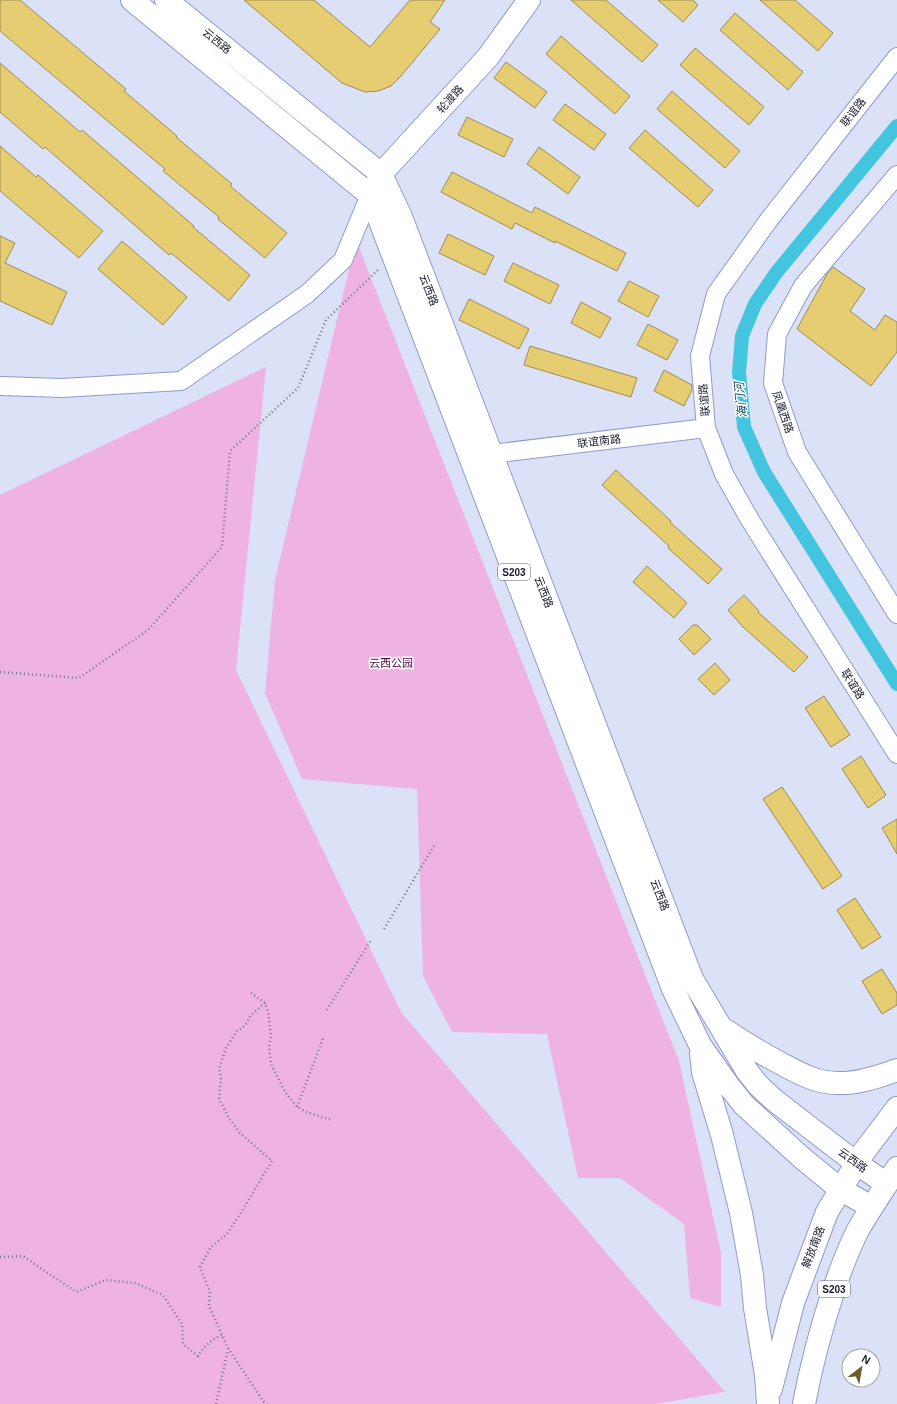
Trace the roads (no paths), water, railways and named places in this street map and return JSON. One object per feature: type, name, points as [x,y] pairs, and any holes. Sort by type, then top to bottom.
[{"type":"main road","name":"云西路","points":[[132,0],[370,195],[673,988],[700,1046],[744,1105],[802,1158],[840,1189],[871,1207]]},
{"type":"main road","name":"云西路","points":[[166,0],[381,174],[401,217],[692,979],[747,1070],[758,1085],[774,1100],[856,1163],[892,1176]]},
{"type":"main road","name":"轮渡路","points":[[370,195],[381,174],[488,57],[529,0]]},
{"type":"main road","points":[[720,1026],[750,1047],[809,1078],[824,1082],[852,1082],[877,1077],[897,1070]]},
{"type":"main road","name":"云西路","points":[[700,1046],[703,1072],[722,1135],[742,1213],[766,1375],[768,1404]]},
{"type":"main road","name":"解放南路","points":[[768,1404],[793,1303],[827,1212],[856,1163],[897,1108]]},
{"type":"main road","name":"S203","points":[[804,1404],[822,1329],[837,1280],[857,1231],[892,1176]]},
{"type":"street","name":"联谊路","points":[[897,57],[768,221],[716,294],[700,356],[706,428],[724,474],[750,520],[897,754]]},
{"type":"street","name":"凤凰西路","points":[[897,175],[803,286],[777,334],[773,383],[797,452],[897,614]]},
{"type":"street","points":[[0,386],[62,388],[181,381],[307,294],[343,260],[370,195]]},
{"type":"street","name":"联谊南路","points":[[491,454],[706,428]]},
{"type":"waterway","name":"海门河","points":[[897,126],[776,273],[755,304],[742,336],[739,372],[744,427],[764,472],[897,684]]},
{"type":"park label","name":"云西公园","points":[[391,663]]}]
